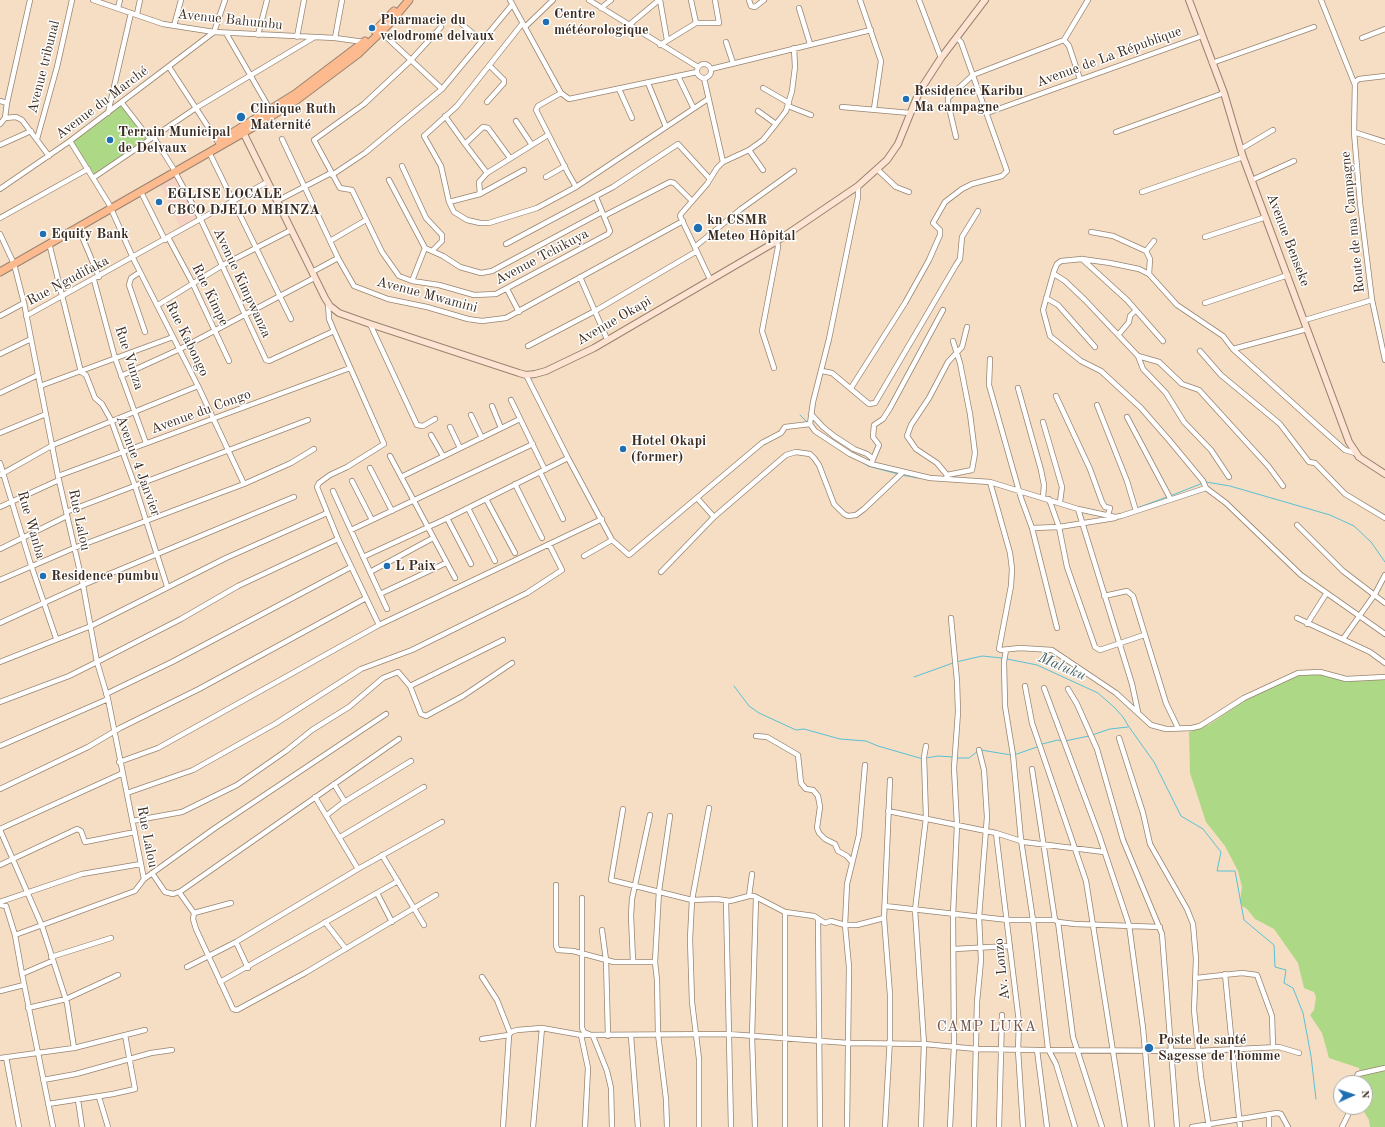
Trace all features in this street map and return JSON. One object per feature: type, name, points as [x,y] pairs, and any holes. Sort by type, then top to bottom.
[{"type":"main road","points":[[366,43],[404,0]]},
{"type":"main road","points":[[174,170],[209,152],[313,85],[381,32],[409,0]]},
{"type":"main road","points":[[0,272],[13,262],[109,206],[149,185],[218,142],[242,131],[270,111],[313,85]]},
{"type":"main road","points":[[0,267],[13,262],[49,243],[78,227],[109,206],[141,192],[149,185]]},
{"type":"street","points":[[0,124],[5,118],[30,0]]},
{"type":"street","name":"Avenue tribunal","points":[[37,139],[57,67],[72,0]]},
{"type":"street","name":"Avenue Bahumbu","points":[[93,0],[174,26],[214,32],[258,36],[335,38],[366,43]]},
{"type":"street","points":[[118,8],[120,0]]},
{"type":"street","points":[[108,113],[134,14],[140,0]]},
{"type":"street","points":[[174,26],[182,0]]},
{"type":"street","points":[[214,32],[225,0]]},
{"type":"street","points":[[258,36],[267,0]]},
{"type":"street","points":[[297,37],[304,0]]},
{"type":"street","points":[[335,38],[342,0]]},
{"type":"street","points":[[510,0],[562,93],[570,99],[678,76],[697,70],[705,64],[711,69]]},
{"type":"street","points":[[553,0],[524,26],[457,106],[425,133],[424,138],[441,166],[449,202],[454,212],[461,217],[480,223],[489,223],[537,208],[576,187],[708,99]]},
{"type":"street","points":[[588,0],[660,44],[697,70],[700,77],[704,78],[723,162]]},
{"type":"street","points":[[601,8],[611,0]]},
{"type":"street","points":[[629,26],[660,0]]},
{"type":"street","points":[[660,0],[667,40]]},
{"type":"street","points":[[691,0],[696,23]]},
{"type":"street","points":[[660,44],[696,23],[720,23],[715,0]]},
{"type":"street","points":[[749,0],[751,6],[755,8],[764,0]]},
{"type":"street","points":[[860,0],[881,61],[874,109]]},
{"type":"street","points":[[919,0],[940,58]]},
{"type":"street","name":"Avenue Okapi","points":[[242,131],[313,275],[328,303],[339,313],[526,375],[546,371],[594,348],[607,339],[777,241],[858,186],[878,170],[898,144],[919,92],[940,58],[985,0]]},
{"type":"street","points":[[956,137],[948,98],[973,75],[1064,40],[1088,0]]},
{"type":"street","name":"Avenue Benseke","points":[[1189,0],[1224,93],[1252,180],[1355,453]]},
{"type":"street","points":[[1321,0],[1355,83],[1385,76]]},
{"type":"street","points":[[278,202],[332,174],[376,145],[442,89],[512,5]]},
{"type":"street","points":[[799,8],[810,44]]},
{"type":"street","points":[[457,20],[482,41]]},
{"type":"street","points":[[411,60],[441,27]]},
{"type":"street","points":[[1212,64],[1314,27]]},
{"type":"street","points":[[1362,38],[1385,29]]},
{"type":"street","points":[[711,69],[871,30]]},
{"type":"street","name":"Avenue du Marché","points":[[0,189],[49,156],[122,103],[214,32]]},
{"type":"street","points":[[381,32],[442,89]]},
{"type":"street","points":[[226,33],[270,111]]},
{"type":"street","name":"Avenue de La République","points":[[987,113],[1202,36]]},
{"type":"street","points":[[93,178],[151,137],[196,108],[314,38]]},
{"type":"street","points":[[851,388],[905,302],[929,260],[940,234],[940,230],[933,223],[945,202],[954,194],[972,184],[1006,175],[1006,166],[961,42],[957,38]]},
{"type":"street","points":[[1064,40],[1069,46],[1080,79]]},
{"type":"street","points":[[726,42],[733,63]]},
{"type":"street","points":[[710,279],[681,214],[707,184],[709,178],[723,162],[749,150],[763,140],[776,124],[788,104],[795,67],[794,48]]},
{"type":"street","name":"Avenue Tchikuya","points":[[411,60],[364,104],[315,137],[314,140],[332,174],[342,189],[352,190],[382,252],[397,274],[412,281],[439,285],[474,295],[496,294],[608,234],[610,231],[596,196]]},
{"type":"street","points":[[487,102],[504,83],[504,80],[490,66]]},
{"type":"street","points":[[169,67],[218,142]]},
{"type":"street","points":[[704,78],[709,77],[711,69]]},
{"type":"street","points":[[678,76],[694,107]]},
{"type":"street","points":[[648,83],[666,127]]},
{"type":"street","name":"Route de ma Campagne","points":[[1355,83],[1354,132],[1360,203],[1372,300],[1385,360]]},
{"type":"street","points":[[763,88],[788,104],[811,115]]},
{"type":"street","points":[[619,89],[632,118]]},
{"type":"street","points":[[562,93],[538,106],[536,110],[576,187]]},
{"type":"street","points":[[1116,132],[1224,93]]},
{"type":"street","points":[[0,101],[7,103]]},
{"type":"street","name":"Avenue Kimpwanza","points":[[122,103],[151,137],[174,170],[201,220],[246,313],[267,361],[334,331]]},
{"type":"street","points":[[842,107],[910,113]]},
{"type":"street","points":[[758,111],[776,124]]},
{"type":"street","points":[[445,116],[464,144],[487,173]]},
{"type":"street","points":[[5,118],[20,118],[49,156]]},
{"type":"street","points":[[516,122],[532,144]]},
{"type":"street","points":[[464,144],[486,126],[510,158]]},
{"type":"street","points":[[1241,149],[1272,130]]},
{"type":"street","points":[[0,145],[31,131]]},
{"type":"street","points":[[1354,132],[1385,142]]},
{"type":"street","points":[[480,194],[479,182],[487,173],[548,135]]},
{"type":"street","name":"Avenue Mwamini","points":[[282,139],[338,258],[354,286],[388,299],[482,321],[506,318],[519,312],[683,221]]},
{"type":"street","name":"Rue Kabongo","points":[[70,141],[109,206],[133,258],[198,386],[244,484]]},
{"type":"street","points":[[506,244],[596,196],[678,144],[709,178]]},
{"type":"street","points":[[749,150],[763,170]]},
{"type":"street","points":[[209,152],[254,247],[291,319]]},
{"type":"street","points":[[1142,192],[1244,157]]},
{"type":"street","points":[[1252,180],[1294,161]]},
{"type":"street","points":[[402,166],[424,214],[443,238],[432,251]]},
{"type":"street","points":[[546,177],[565,166]]},
{"type":"street","points":[[0,218],[88,169]]},
{"type":"street","points":[[449,202],[480,194],[524,170]]},
{"type":"street","points":[[878,170],[896,187],[909,192]]},
{"type":"street","points":[[528,346],[595,311],[696,249],[741,209],[794,171]]},
{"type":"street","points":[[389,180],[425,248],[460,267],[484,274],[670,182],[674,183],[692,201]]},
{"type":"street","name":"Rue Ngudifaka","points":[[26,316],[63,298],[267,182]]},
{"type":"street","points":[[808,424],[822,370],[858,197],[858,186]]},
{"type":"street","name":"Rue Kimpe","points":[[141,192],[192,282],[229,361]]},
{"type":"street","points":[[822,370],[832,373],[869,404],[875,403],[960,259],[962,237],[978,211]]},
{"type":"street","points":[[1206,236],[1266,217]]},
{"type":"street","points":[[330,240],[366,220]]},
{"type":"street","points":[[78,227],[100,277]]},
{"type":"street","points":[[158,305],[192,282],[222,265],[254,247],[291,230]]},
{"type":"street","points":[[1091,232],[1113,236],[1146,251],[1150,259],[1149,274]]},
{"type":"street","name":"Rue Lalou","points":[[0,234],[13,262],[24,303],[59,478],[91,626],[97,662],[108,699],[119,762],[123,773],[144,878]]},
{"type":"street","points":[[774,368],[762,331],[778,247],[777,241]]},
{"type":"street","points":[[1146,251],[1154,241]]},
{"type":"street","name":"Avenue 4 Janvier","points":[[49,243],[81,372],[86,375],[95,398],[104,406],[111,420],[123,451],[156,555],[168,586]]},
{"type":"street","points":[[412,281],[425,248]]},
{"type":"street","points":[[121,376],[215,331],[279,296],[338,258]]},
{"type":"street","points":[[1082,259],[1136,310],[1163,341]]},
{"type":"street","points":[[1385,474],[1355,453],[1345,450],[1233,349],[1223,336],[1177,305],[1149,274],[1139,268],[1082,259],[1061,261],[1057,264],[1043,310],[1050,336],[1082,361],[1101,371],[1112,381],[1164,434],[1203,481],[1206,488],[1226,503],[1301,575],[1385,634]]},
{"type":"street","points":[[140,272],[131,278],[129,285],[145,332]]},
{"type":"street","points":[[1054,274],[1065,281],[1119,334],[1138,356],[1143,369],[1166,393],[1184,422],[1211,450],[1229,477]]},
{"type":"street","points":[[1205,303],[1288,275]]},
{"type":"street","points":[[580,277],[607,339]]},
{"type":"street","name":"Rue Vunza","points":[[94,280],[115,358],[146,443]]},
{"type":"street","points":[[507,289],[519,312]]},
{"type":"street","points":[[1046,298],[1058,305],[1095,347]]},
{"type":"street","points":[[1305,320],[1372,300]]},
{"type":"street","points":[[0,316],[24,303]]},
{"type":"street","points":[[328,303],[329,319],[384,444],[319,483],[317,488],[338,539],[379,625]]},
{"type":"street","points":[[872,461],[879,445],[874,437],[874,425],[883,419],[890,408],[943,310]]},
{"type":"street","points":[[1119,334],[1129,322],[1128,319],[1136,310]]},
{"type":"street","points":[[370,324],[417,425],[423,426],[435,419]]},
{"type":"street","points":[[946,477],[937,463],[916,449],[908,436],[910,425],[932,393],[948,362],[965,340],[967,327]]},
{"type":"street","points":[[1233,349],[1308,329]]},
{"type":"street","points":[[40,386],[173,337]]},
{"type":"street","points":[[0,354],[31,338]]},
{"type":"street","points":[[946,477],[971,470],[974,467],[975,450],[970,414],[957,352],[953,341]]},
{"type":"street","points":[[1200,351],[1221,375],[1280,424],[1309,462],[1315,463],[1345,494],[1385,518]]},
{"type":"street","points":[[1138,356],[1159,362],[1182,384],[1199,390],[1264,461],[1283,486]]},
{"type":"street","points":[[990,359],[990,385],[1021,498],[1032,528],[1057,628]]},
{"type":"street","name":"Avenue du Congo","points":[[0,507],[59,478],[123,451],[350,368]]},
{"type":"street","points":[[0,393],[38,375]]},
{"type":"street","points":[[526,375],[612,540],[629,556],[762,443],[780,433],[784,428],[808,424]]},
{"type":"street","points":[[2,474],[53,445],[135,410],[198,386]]},
{"type":"street","points":[[1018,388],[1041,470],[1044,485],[1043,497]]},
{"type":"street","points":[[1056,396],[1090,469],[1102,502],[1105,507],[1110,508],[1109,513]]},
{"type":"street","points":[[511,400],[533,444],[563,519]]},
{"type":"street","points":[[1097,405],[1127,480],[1136,511]]},
{"type":"street","points":[[492,406],[502,428]]},
{"type":"street","points":[[0,433],[46,414]]},
{"type":"street","points":[[811,414],[834,436],[854,449],[867,454],[872,461]]},
{"type":"street","points":[[471,415],[482,438]]},
{"type":"street","points":[[1127,417],[1170,498]]},
{"type":"street","points":[[401,477],[520,419]]},
{"type":"street","points":[[0,548],[67,514],[135,486],[308,420]]},
{"type":"street","points":[[1043,422],[1062,487],[1060,502]]},
{"type":"street","points":[[808,424],[818,433],[850,454],[903,472],[990,482],[1060,502],[1078,509],[1121,516]]},
{"type":"street","points":[[450,427],[460,448]]},
{"type":"street","points":[[818,433],[823,427]]},
{"type":"street","points":[[431,436],[443,456]]},
{"type":"street","points":[[351,530],[533,444]]},
{"type":"street","points":[[0,580],[31,565],[74,548],[244,484],[291,463],[314,450]]},
{"type":"street","points":[[661,572],[714,517],[786,455],[796,452],[810,454],[819,465],[834,504],[848,516],[856,515],[864,509],[903,472]]},
{"type":"street","points":[[390,456],[455,578]]},
{"type":"street","points":[[363,557],[468,508],[568,458]]},
{"type":"street","name":"Rue Wanba","points":[[0,463],[2,474],[12,501],[31,565],[56,638]]},
{"type":"street","points":[[370,468],[392,511]]},
{"type":"street","points":[[352,481],[372,520]]},
{"type":"street","points":[[990,482],[1010,553],[1011,586],[999,649],[1006,652],[1020,648],[1052,650],[1116,693],[1151,725],[1158,728],[1192,728],[1204,724],[1244,698],[1298,673],[1320,672],[1346,678],[1385,677]]},
{"type":"street","points":[[515,484],[542,538]]},
{"type":"street","points":[[1032,528],[1083,524],[1121,516],[1170,498],[1206,488]]},
{"type":"street","points":[[334,491],[387,609]]},
{"type":"street","points":[[0,622],[82,585],[294,497]]},
{"type":"street","points":[[697,498],[714,517]]},
{"type":"street","points":[[486,499],[515,553]]},
{"type":"street","points":[[1049,499],[1058,527],[1067,566],[1095,647],[1100,650],[1144,635]]},
{"type":"street","points":[[468,508],[495,561]]},
{"type":"street","points":[[1078,509],[1120,644],[1138,713]]},
{"type":"street","points":[[0,662],[56,638],[91,626],[226,558],[328,513]]},
{"type":"street","points":[[447,518],[471,564]]},
{"type":"street","points":[[119,762],[158,748],[379,625],[602,519]]},
{"type":"street","points":[[1297,525],[1343,571],[1385,603]]},
{"type":"street","points":[[370,572],[433,538]]},
{"type":"street","points":[[0,702],[69,676],[180,619],[238,586],[338,539]]},
{"type":"street","points":[[584,556],[612,540]]},
{"type":"street","points":[[127,793],[193,770],[275,724],[361,670],[412,650],[527,593],[562,570],[549,544]]},
{"type":"street","points":[[380,594],[446,563]]},
{"type":"street","points":[[106,694],[172,662],[351,566]]},
{"type":"street","points":[[1343,639],[1375,594],[1385,575]]},
{"type":"street","points":[[1104,596],[1127,591],[1133,596],[1166,703],[1178,728]]},
{"type":"street","points":[[1307,624],[1326,594]]},
{"type":"street","points":[[0,789],[88,747],[114,731],[199,690],[366,598]]},
{"type":"street","points":[[950,1127],[954,1046],[953,915],[957,825],[954,768],[958,712],[957,681],[951,618]]},
{"type":"street","points":[[1297,618],[1307,624],[1370,652],[1385,663]]},
{"type":"street","points":[[410,686],[503,640]]},
{"type":"street","points":[[1006,652],[1004,662],[1006,706],[1013,755],[1020,840],[1033,920],[1048,1049],[1056,1064],[1075,1127]]},
{"type":"street","points":[[132,821],[182,812],[237,785],[286,752],[312,730],[349,707],[383,678],[398,672],[410,686],[421,714],[426,716],[463,696],[512,663]]},
{"type":"street","points":[[1025,686],[1032,723],[1086,881],[1125,1127]]},
{"type":"street","points":[[1044,688],[1129,925],[1152,1127]]},
{"type":"street","points":[[1068,689],[1077,704],[1097,749],[1124,840],[1162,934],[1177,1127]]},
{"type":"street","points":[[0,746],[108,699]]},
{"type":"street","points":[[15,935],[132,892],[137,889],[144,878],[215,828],[386,714]]},
{"type":"street","points":[[756,736],[767,737],[798,755],[801,783],[806,789],[813,790],[818,796],[820,807],[817,828],[819,833],[825,839],[835,844],[838,851],[847,856],[852,862]]},
{"type":"street","points":[[1119,738],[1143,813],[1150,844],[1187,909],[1193,924],[1196,959],[1194,1010],[1198,1051],[1209,1126]]},
{"type":"street","points":[[152,873],[165,892],[173,894],[179,892],[399,739]]},
{"type":"street","points":[[921,1127],[924,1044],[915,910],[926,818],[924,759],[926,746]]},
{"type":"street","points":[[974,1127],[980,948],[979,917],[987,802],[984,770],[979,750]]},
{"type":"street","points":[[327,815],[345,802],[411,762]]},
{"type":"street","points":[[848,1127],[849,967],[845,925],[847,884],[859,835],[865,765]]},
{"type":"street","points":[[1032,769],[1076,1050],[1102,1127]]},
{"type":"street","points":[[74,1048],[66,999],[42,926],[0,830],[123,773]]},
{"type":"street","points":[[885,1127],[890,995],[884,918],[890,780]]},
{"type":"street","points":[[334,784],[345,802]]},
{"type":"street","points":[[340,837],[424,787]]},
{"type":"street","points":[[315,797],[358,869]]},
{"type":"street","points":[[699,1127],[699,1065],[697,1034],[692,1002],[690,939],[692,900],[709,808]]},
{"type":"street","points":[[623,809],[611,880],[692,900],[726,900],[749,896],[756,897],[785,912],[814,916],[825,923],[831,921],[845,925],[857,925],[884,918]]},
{"type":"street","points":[[888,811],[996,833],[1024,842],[1075,850],[1104,852]]},
{"type":"street","points":[[633,961],[631,916],[635,885],[650,815]]},
{"type":"street","points":[[668,1127],[658,1034],[655,962],[659,891],[670,816]]},
{"type":"street","points":[[187,967],[236,942],[382,855],[442,822]]},
{"type":"street","points":[[0,865],[77,829],[80,831],[85,842],[135,832]]},
{"type":"street","name":"Av. Lonzo","points":[[996,833],[1008,920],[1019,1022],[1018,1050],[1023,1127]]},
{"type":"street","points":[[382,855],[424,925]]},
{"type":"street","points":[[0,902],[4,899],[28,893],[82,874],[141,864]]},
{"type":"street","points":[[749,896],[752,874]]},
{"type":"street","points":[[220,982],[248,968],[398,881]]},
{"type":"street","points":[[556,885],[556,946],[558,950],[581,953],[618,962],[655,962]]},
{"type":"street","points":[[179,892],[194,913],[194,925],[233,1009],[239,1010],[306,973],[436,895]]},
{"type":"street","points":[[377,893],[392,922]]},
{"type":"street","points":[[755,1127],[752,1036],[756,897]]},
{"type":"street","points":[[582,898],[582,1028],[584,1032],[593,1036],[611,1088],[612,1127]]},
{"type":"street","points":[[726,900],[731,1127]]},
{"type":"street","points":[[194,913],[231,903]]},
{"type":"street","points":[[0,905],[6,906],[15,935],[28,1008],[53,1127]]},
{"type":"street","points":[[885,906],[953,915],[1008,920],[1057,921],[1160,927]]},
{"type":"street","points":[[785,912],[785,1127]]},
{"type":"street","points":[[818,919],[820,1127]]},
{"type":"street","points":[[325,922],[346,949]]},
{"type":"street","points":[[602,930],[606,960],[608,1036]]},
{"type":"street","points":[[22,974],[52,959],[111,938]]},
{"type":"street","points":[[236,942],[248,968]]},
{"type":"street","points":[[954,949],[1010,946]]},
{"type":"street","points":[[1196,978],[1225,974],[1255,973],[1259,977],[1272,1016],[1273,1047]]},
{"type":"street","points":[[1225,974],[1240,1127]]},
{"type":"street","points":[[28,1008],[66,999],[118,975]]},
{"type":"street","points":[[482,977],[497,1000],[509,1034],[503,1127]]},
{"type":"street","points":[[0,991],[24,985]]},
{"type":"street","points":[[999,1127],[1002,1015]]},
{"type":"street","points":[[482,1039],[509,1034],[517,1030],[542,1028],[593,1036],[728,1034],[848,1043],[924,1044],[1001,1050],[1048,1049],[1198,1051],[1273,1047],[1286,1048],[1299,1054]]},
{"type":"street","points":[[533,1127],[542,1028]]},
{"type":"street","points":[[0,1058],[74,1048],[145,1030]]},
{"type":"street","points":[[48,1104],[98,1097],[135,1089],[128,1060],[125,1035]]},
{"type":"street","points":[[581,1035],[588,1068],[585,1127]]},
{"type":"street","points":[[631,1036],[638,1127]]},
{"type":"street","points":[[43,1080],[76,1074],[172,1050]]},
{"type":"street","points":[[1037,1050],[1047,1127]]},
{"type":"street","points":[[6,1057],[19,1127]]},
{"type":"street","points":[[1357,1075],[1385,1068]]},
{"type":"street","points":[[98,1097],[108,1127]]},
{"type":"street","points":[[78,1100],[82,1127]]},
{"type":"street","points":[[1192,1127],[1209,1126],[1277,1113],[1282,1116],[1288,1127]]},
{"type":"street","points":[[1269,1115],[1269,1127]]},
{"type":"street","points":[[1342,1127],[1348,1115]]},
{"type":"shaded area","points":[[175,175],[198,220],[181,230],[160,184]]},
{"type":"green space","name":"Terrain Municipal de Delvaux","points":[[122,105],[146,138],[95,175],[73,142]]},
{"type":"green space","points":[[1310,673],[1356,680],[1385,679],[1385,1127],[1370,1127],[1369,1120],[1366,1115],[1373,1115],[1373,1075],[1360,1075],[1359,1068],[1329,1058],[1322,1033],[1310,1015],[1314,1010],[1316,997],[1314,992],[1304,988],[1298,963],[1274,929],[1255,919],[1247,909],[1242,906],[1240,901],[1242,887],[1238,871],[1225,846],[1206,822],[1190,773],[1189,732],[1210,724],[1247,699],[1295,675]]},
{"type":"waterway","points":[[800,415],[808,423]]},
{"type":"waterway","points":[[862,462],[868,466],[898,474]]},
{"type":"waterway","points":[[901,475],[918,478]]},
{"type":"waterway","points":[[1206,482],[1230,486],[1330,515],[1354,526],[1371,542],[1385,562]]},
{"type":"waterway","points":[[1170,496],[1203,483]]},
{"type":"waterway","points":[[1137,508],[1167,497]]},
{"type":"waterway","name":"Maluku","points":[[956,662],[982,656],[1002,658]]},
{"type":"waterway","points":[[1007,659],[1037,665],[1098,693],[1115,708],[1123,717],[1154,762],[1181,816],[1203,829],[1221,852],[1217,871],[1235,871],[1244,920],[1274,945],[1275,967],[1286,970],[1284,983],[1293,988],[1303,1013],[1311,1056],[1316,1099]]},
{"type":"waterway","name":"Maluku","points":[[914,677],[953,663]]},
{"type":"waterway","points":[[734,686],[749,706],[759,713],[796,730],[804,729],[840,739],[866,741],[923,759]]},
{"type":"waterway","points":[[1092,735],[1110,729],[1128,727]]},
{"type":"waterway","points":[[1065,741],[1089,736]]},
{"type":"waterway","points":[[1042,744],[1058,740],[1062,741]]},
{"type":"waterway","points":[[1014,755],[1037,747]]},
{"type":"waterway","points":[[981,750],[1011,755]]},
{"type":"waterway","points":[[956,758],[969,758],[978,751]]},
{"type":"waterway","points":[[926,758],[938,756],[953,757]]},
{"type":"place","name":"Centre météorologique","points":[[546,22]]},
{"type":"place","name":"Pharmacie du velodrome delvaux","points":[[372,28]]},
{"type":"place","name":"Residence Karibu Ma campagne","points":[[906,99]]},
{"type":"place","name":"Clinique Ruth Maternité","points":[[241,117]]},
{"type":"place","name":"Terrain Municipal de Delvaux","points":[[110,140]]},
{"type":"place","name":"EGLISE LOCALE CBCO DJELO MBINZA","points":[[159,202]]},
{"type":"place","name":"kn CSMR Meteo Hôpital","points":[[698,228]]},
{"type":"place","name":"Equity Bank","points":[[43,234]]},
{"type":"place","name":"Hotel Okapi (former)","points":[[623,449]]},
{"type":"place","name":"L Paix","points":[[387,566]]},
{"type":"place","name":"Residence pumbu","points":[[43,576]]},
{"type":"place","name":"Poste de santé Sagesse de l'homme","points":[[1149,1048]]},
{"type":"district","name":"CAMP LUKA","points":[[987,1027]]}]
